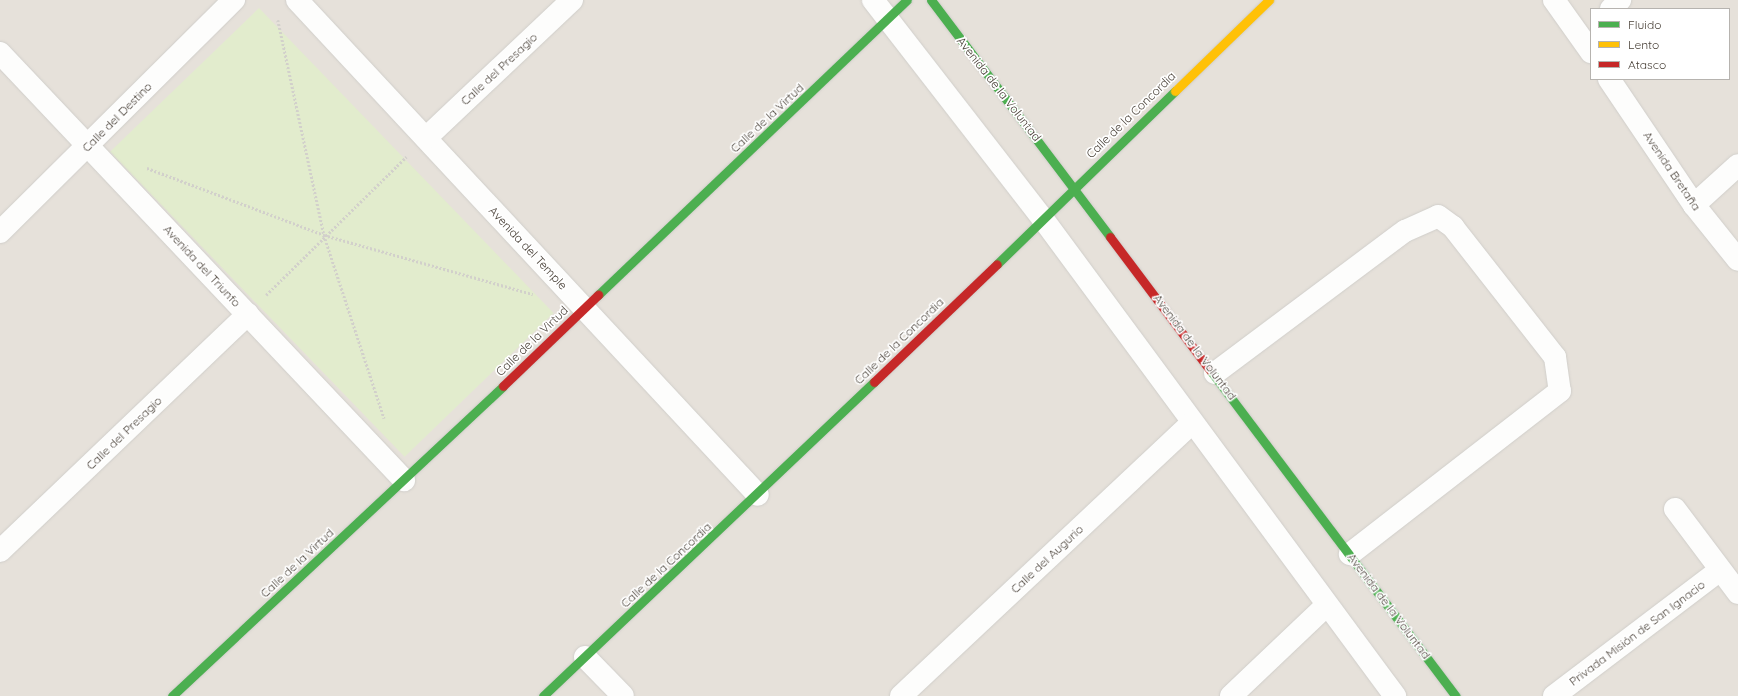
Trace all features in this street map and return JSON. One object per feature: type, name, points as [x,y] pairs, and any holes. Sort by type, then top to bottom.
[{"type":"street","name":"Calle del Destino","points":[[0,232],[234,0]]},
{"type":"street","name":"Avenida del Temple","points":[[297,0],[758,495]]},
{"type":"street","name":"Calle del Presagio","points":[[426,138],[572,0]]},
{"type":"street","points":[[873,0],[1043,219],[1326,606],[1395,696]]},
{"type":"street","name":"Calle de la Virtud","points":[[172,696],[404,480],[907,0]]},
{"type":"street","name":"Avenida de la Voluntad","points":[[931,0],[1075,187],[1456,696]]},
{"type":"street","name":"Calle de la Concordia","points":[[543,696],[758,495],[1269,0]]},
{"type":"street","points":[[1554,0],[1588,39]]},
{"type":"street","points":[[1612,8],[1620,0]]},
{"type":"street","name":"Avenida del Triunfo","points":[[0,53],[404,480]]},
{"type":"street","name":"Avenida Bretaña","points":[[1610,80],[1694,205],[1738,260]]},
{"type":"street","points":[[1694,205],[1738,165]]},
{"type":"street","points":[[1215,374],[1405,231],[1438,216],[1453,227],[1555,357],[1560,391],[1350,554]]},
{"type":"street","name":"Calle del Presagio","points":[[0,551],[248,314]]},
{"type":"street","name":"Calle del Augurio","points":[[902,696],[1192,423]]},
{"type":"street","points":[[1675,510],[1738,594]]},
{"type":"street","name":"Privada Misión de San Ignacio","points":[[1554,696],[1720,570]]},
{"type":"street","points":[[1231,696],[1326,606]]},
{"type":"street","points":[[585,656],[623,696]]},
{"type":"path","points":[[277,15],[324,235],[385,420]]},
{"type":"path","points":[[248,314],[324,235],[426,138]]},
{"type":"path","points":[[140,166],[324,235],[538,295]]},
{"type":"shaded area","points":[[0,0],[1738,0],[1738,696],[0,696]]},
{"type":"green space","points":[[259,8],[554,313],[405,457],[110,152]]},
{"type":"traffic: fast","points":[[598,295],[907,0]]},
{"type":"traffic: fast","points":[[931,0],[1110,237]]},
{"type":"traffic: fast","points":[[997,264],[1175,91]]},
{"type":"traffic: fast","points":[[1210,370],[1456,696]]},
{"type":"traffic: fast","points":[[543,696],[874,382]]},
{"type":"traffic: fast","points":[[172,696],[503,386]]},
{"type":"traffic: slow","points":[[1175,91],[1269,0]]},
{"type":"traffic: jam","points":[[1110,237],[1210,370]]},
{"type":"traffic: jam","points":[[874,382],[997,264]]},
{"type":"traffic: jam","points":[[503,386],[598,295]]}]
